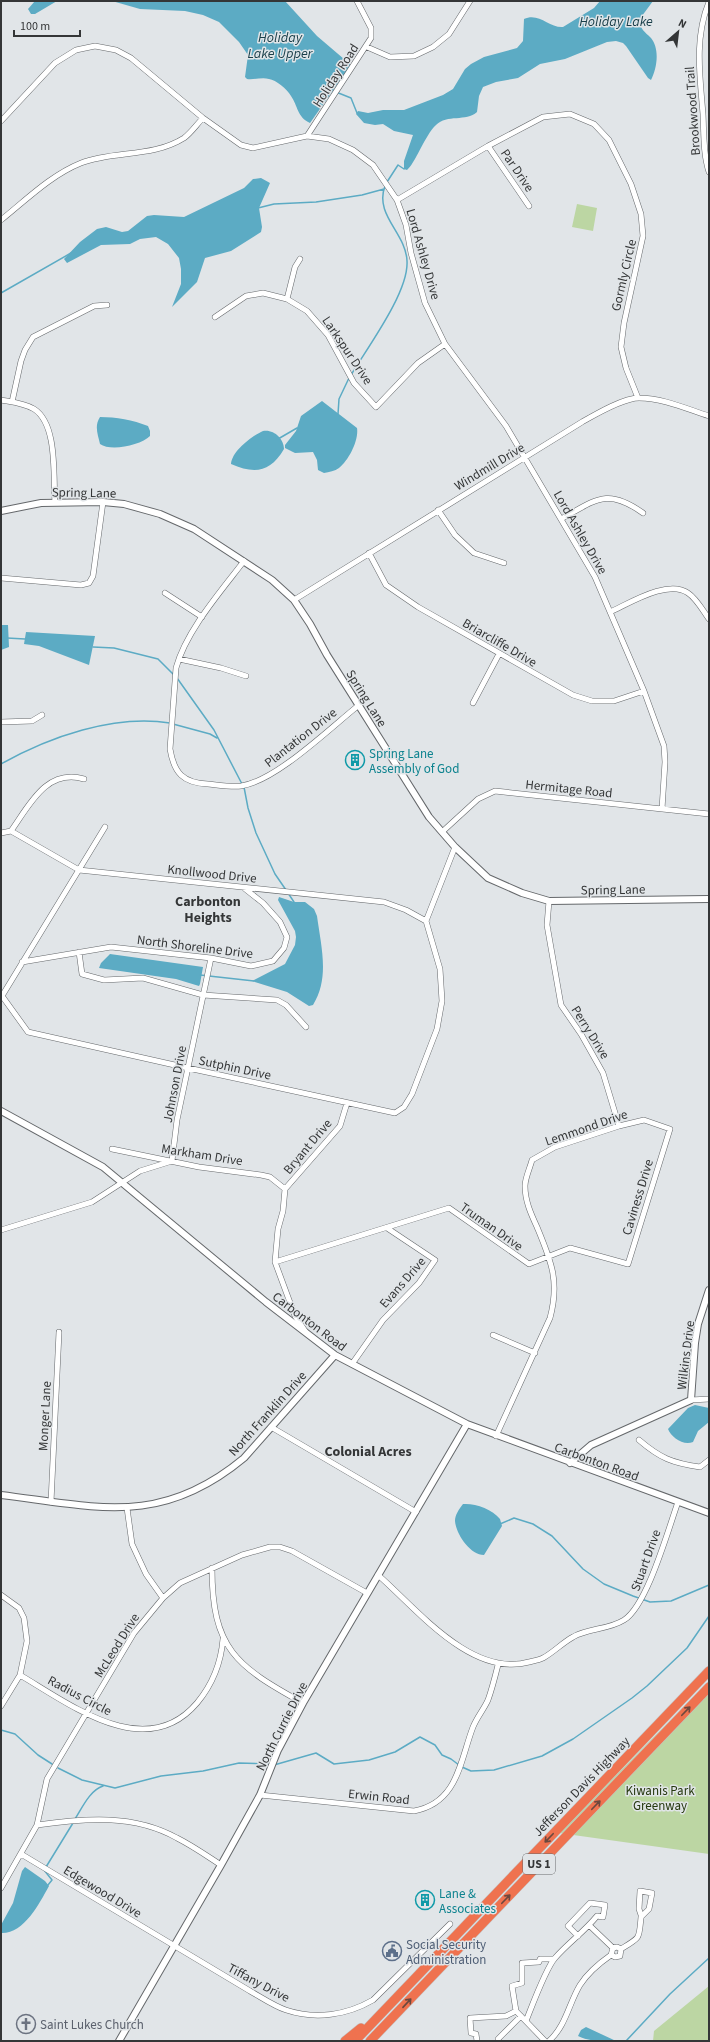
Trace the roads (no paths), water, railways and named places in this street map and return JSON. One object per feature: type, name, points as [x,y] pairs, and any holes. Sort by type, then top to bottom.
[{"type":"highway","name":"Jefferson Davis Highway","points":[[355,2041],[709,1671]]},
{"type":"highway","name":"Jefferson Davis Highway","points":[[370,2041],[709,1686]]},
{"type":"highway","points":[[345,2041],[396,1999]]},
{"type":"highway","points":[[375,2041],[394,2016]]},
{"type":"street","name":"Holiday Road","points":[[308,136],[367,47],[371,38],[371,28],[357,1]]},
{"type":"street","points":[[367,47],[390,56],[414,56],[433,47],[449,34],[470,1]]},
{"type":"street","name":"Brookwood Trail","points":[[709,2],[700,37],[699,62],[704,143],[709,172]]},
{"type":"street","name":"Lord Ashley Drive","points":[[1,120],[55,63],[76,50],[95,46],[116,50],[131,58],[203,118],[241,145],[253,148],[308,136],[329,139],[357,153],[373,165],[397,200],[406,225],[414,265],[425,303],[445,344],[506,426],[595,577],[644,691],[664,746],[665,762],[662,809]]},
{"type":"street","name":"Gormly Circle","points":[[397,200],[488,146],[543,117],[570,114],[594,124],[609,140],[631,184],[641,214],[643,236],[624,323],[621,347],[626,368],[638,398]]},
{"type":"street","points":[[1,220],[46,184],[80,163],[100,158],[149,152],[169,146],[186,137],[203,118]]},
{"type":"street","name":"Par Drive","points":[[488,146],[529,206]]},
{"type":"street","points":[[287,299],[294,267],[300,259]]},
{"type":"street","name":"Larkspur Drive","points":[[215,317],[246,296],[263,293],[287,299],[307,311],[328,335],[354,383],[376,407],[418,363],[445,344]]},
{"type":"street","points":[[12,402],[21,361],[25,350],[33,337],[94,306],[107,305]]},
{"type":"street","name":"Windmill Drive","points":[[294,600],[438,510],[595,415],[615,405],[638,398],[661,401],[709,416]]},
{"type":"street","points":[[1,400],[33,409],[40,414],[48,426],[55,502]]},
{"type":"street","points":[[561,519],[599,498],[614,498],[633,506],[643,513]]},
{"type":"street","name":"Spring Lane","points":[[1,511],[41,502],[103,502],[124,504],[160,514],[194,529],[272,580],[294,600],[429,816],[455,847],[488,878],[522,893],[549,901],[709,899]]},
{"type":"street","points":[[1,578],[80,585],[89,584],[92,576],[103,502]]},
{"type":"street","points":[[438,510],[455,535],[474,553],[504,563]]},
{"type":"street","name":"Briarcliffe Drive","points":[[369,553],[386,585],[418,607],[573,695],[592,701],[614,702],[644,691]]},
{"type":"street","name":"Plantation Drive","points":[[244,561],[202,617],[179,659],[176,668],[170,749],[172,762],[180,775],[195,784],[241,786],[258,781],[277,771],[359,705]]},
{"type":"street","points":[[610,612],[651,593],[675,587],[688,593],[701,607],[709,620]]},
{"type":"street","points":[[165,593],[202,617]]},
{"type":"street","points":[[473,703],[499,654]]},
{"type":"street","points":[[179,659],[221,668],[246,676]]},
{"type":"street","points":[[1,722],[32,721],[42,715]]},
{"type":"street","points":[[1,833],[11,831],[33,797],[52,782],[75,776],[84,779]]},
{"type":"street","name":"Hermitage Road","points":[[442,832],[478,799],[495,790],[709,814]]},
{"type":"street","name":"Sutphin Drive","points":[[105,827],[2,996],[28,1032],[395,1113],[404,1107],[412,1094],[437,1029],[442,1001],[440,970],[426,921]]},
{"type":"street","name":"Knollwood Drive","points":[[11,831],[79,870],[384,902],[406,910],[426,921]]},
{"type":"street","points":[[426,921],[455,847]]},
{"type":"street","name":"North Shoreline Drive","points":[[22,962],[111,947],[211,958],[251,966],[273,961],[284,948],[286,937],[280,922],[263,903],[244,888]]},
{"type":"street","name":"Perry Drive","points":[[549,901],[547,925],[561,1005],[571,1022],[581,1034],[603,1073],[618,1126]]},
{"type":"street","points":[[79,952],[82,974],[104,980],[143,978],[204,995],[277,1000],[286,1005],[306,1027]]},
{"type":"street","name":"Johnson Drive","points":[[172,1161],[177,1120],[211,958]]},
{"type":"street","name":"Bryant Drive","points":[[309,1337],[295,1316],[275,1262],[278,1229],[283,1211],[285,1189],[340,1126],[347,1103]]},
{"type":"street","name":"Carbonton Road","points":[[1,1112],[103,1167],[309,1337],[335,1355],[467,1424],[496,1436],[709,1513]]},
{"type":"street","name":"Lemmond Drive","points":[[496,1436],[535,1353],[550,1318],[555,1299],[554,1274],[549,1257],[528,1206],[525,1185],[532,1160],[555,1147],[618,1126],[644,1120],[670,1129],[668,1136]]},
{"type":"street","name":"Caviness Drive","points":[[628,1264],[668,1136]]},
{"type":"street","name":"Markham Drive","points":[[112,1149],[172,1161],[261,1174],[270,1177],[285,1189]]},
{"type":"street","points":[[1,1230],[92,1202],[140,1171],[172,1161]]},
{"type":"street","name":"Truman Drive","points":[[275,1262],[449,1208],[529,1264],[570,1248],[628,1264]]},
{"type":"street","name":"Evans Drive","points":[[352,1364],[383,1320],[419,1283],[434,1260],[387,1228]]},
{"type":"street","name":"Wilkins Drive","points":[[691,1400],[695,1343],[698,1324],[709,1290]]},
{"type":"street","name":"Monger Lane","points":[[51,1502],[59,1332]]},
{"type":"street","points":[[493,1335],[535,1353]]},
{"type":"street","name":"North Franklin Drive","points":[[1,1495],[94,1507],[127,1508],[162,1503],[209,1483],[227,1472],[244,1458],[335,1355]]},
{"type":"street","points":[[570,1463],[592,1445],[691,1400],[709,1399]]},
{"type":"street","name":"North Currie Drive","points":[[118,2041],[174,1947],[260,1795],[278,1750],[303,1703],[467,1424]]},
{"type":"street","points":[[271,1428],[416,1512]]},
{"type":"street","points":[[639,1440],[663,1459],[676,1463],[700,1467],[709,1460]]},
{"type":"street","name":"Stuart Drive","points":[[378,1575],[443,1635],[460,1647],[498,1665],[519,1665],[543,1659],[574,1636],[612,1627],[626,1618],[638,1605],[646,1591],[678,1502]]},
{"type":"street","points":[[127,1508],[134,1549],[146,1574],[163,1598]]},
{"type":"street","name":"McLeod Drive","points":[[1,1888],[37,1825],[48,1779],[134,1633],[163,1598],[180,1583],[242,1555],[280,1547],[292,1551],[367,1593]]},
{"type":"street","points":[[212,1568],[212,1592],[215,1614],[223,1639],[237,1658],[251,1671],[267,1683],[303,1703]]},
{"type":"street","points":[[1,1595],[19,1608],[24,1618],[27,1642],[20,1675],[3,1698],[1,1706]]},
{"type":"street","name":"Radius Circle","points":[[20,1675],[87,1714],[108,1724],[133,1730],[159,1727],[175,1722],[193,1708],[205,1694],[213,1680],[222,1653],[223,1639]]},
{"type":"street","name":"Erwin Road","points":[[260,1795],[414,1811],[428,1809],[437,1803],[458,1777],[474,1725],[487,1702],[498,1665]]},
{"type":"street","points":[[37,1825],[68,1820],[109,1819],[139,1822],[177,1837],[221,1865]]},
{"type":"street","name":"Edgewood Drive","points":[[21,1854],[174,1947]]},
{"type":"street","points":[[526,2021],[554,1959],[578,1936],[589,1925],[596,1916],[603,1917],[605,1905],[590,1903],[568,1926],[578,1936]]},
{"type":"street","points":[[589,1925],[613,1948],[617,1947],[621,1949],[640,1936],[641,1915]]},
{"type":"street","name":"Tiffany Drive","points":[[174,1947],[286,2010],[312,2015],[341,2014],[360,2008],[373,2000],[450,1924]]},
{"type":"street","points":[[549,2041],[556,2035],[562,2025],[581,1984],[611,1954],[613,1948]]},
{"type":"street","points":[[611,1954],[618,1957],[622,1954],[621,1949]]},
{"type":"street","points":[[545,2041],[516,2011],[512,1986],[522,1983],[522,1963],[539,1962],[540,1959],[554,1959]]},
{"type":"street","points":[[477,2041],[476,2034],[471,2033],[470,2018],[506,2016],[516,2011]]},
{"type":"street","points":[[499,2041],[498,2039],[521,2016]]},
{"type":"water","points":[[35,1],[57,1],[35,14],[31,14],[28,9]]},
{"type":"water","name":"Holiday Lake Upper","points":[[112,1],[285,1],[317,36],[351,65],[310,123],[300,114],[289,93],[278,83],[266,78],[247,79],[245,77],[248,55],[239,42],[219,22],[203,15],[185,11],[140,9]]},
{"type":"water","name":"Holiday Lake","points":[[600,1],[653,1],[639,20],[642,28],[654,42],[657,53],[655,70],[651,80],[648,78],[626,46],[623,43],[616,41],[607,42],[565,59],[540,64],[518,78],[496,82],[483,87],[479,96],[477,112],[468,117],[446,120],[436,125],[428,135],[407,170],[404,169],[404,161],[413,135],[394,131],[383,124],[375,125],[364,123],[356,114],[358,111],[368,113],[383,110],[404,110],[443,95],[453,89],[465,69],[471,64],[484,57],[517,48],[523,41],[524,19],[534,17],[558,27],[563,27],[594,8]]},
{"type":"water","points":[[261,178],[270,183],[259,208],[262,227],[261,232],[231,251],[205,258],[197,282],[172,307],[181,284],[179,258],[168,244],[156,237],[140,239],[130,244],[101,245],[67,263],[64,259],[80,242],[97,229],[106,227],[122,232],[128,231],[147,216],[184,217],[244,188],[253,179]]},
{"type":"water","points":[[322,401],[357,428],[355,444],[346,460],[336,470],[324,473],[318,470],[317,460],[313,452],[295,453],[285,448],[285,445],[296,431],[301,416]]},
{"type":"water","points":[[100,417],[124,419],[148,426],[150,436],[133,445],[118,447],[105,446],[100,444],[98,434],[97,424]]},
{"type":"water","points":[[263,431],[274,433],[280,438],[284,445],[284,449],[279,457],[267,467],[261,469],[247,469],[231,464],[232,459],[239,449],[248,440]]},
{"type":"water","points":[[1,625],[8,625],[9,647],[1,650]]},
{"type":"water","points":[[26,632],[95,636],[89,665],[39,646],[24,644]]},
{"type":"water","points":[[279,897],[294,902],[305,902],[314,909],[317,916],[322,950],[323,973],[318,995],[313,1005],[309,1006],[287,992],[252,981],[285,964],[295,945],[295,931],[278,900]]},
{"type":"water","points":[[110,954],[203,967],[200,984],[199,986],[176,979],[99,968],[101,963]]},
{"type":"water","points":[[695,1405],[709,1408],[709,1422],[698,1431],[693,1442],[681,1442],[675,1438],[668,1429],[688,1408]]},
{"type":"water","points":[[463,1504],[483,1507],[493,1512],[500,1519],[502,1526],[484,1555],[474,1552],[469,1548],[458,1532],[455,1519]]},
{"type":"water","points":[[25,1867],[45,1881],[49,1886],[41,1901],[24,1923],[17,1929],[1,1933],[1,1925],[13,1903],[22,1871]]},
{"type":"water","points":[[586,2027],[616,2041],[592,2040],[578,2036],[581,2030]]},
{"type":"waterway","points":[[331,90],[351,98],[357,113]]},
{"type":"waterway","points":[[387,182],[398,165],[404,169],[405,167]]},
{"type":"waterway","points":[[351,375],[386,320],[406,274],[407,261],[405,251],[384,206],[383,196],[385,186]]},
{"type":"waterway","points":[[258,208],[274,204],[316,202],[362,195],[384,189]]},
{"type":"waterway","points":[[1,293],[71,253]]},
{"type":"waterway","points":[[338,414],[339,399],[349,378]]},
{"type":"waterway","points":[[278,439],[297,428]]},
{"type":"waterway","points":[[7,638],[25,639]]},
{"type":"waterway","points":[[93,647],[114,648],[158,659],[173,674]]},
{"type":"waterway","points":[[177,678],[214,730],[242,784]]},
{"type":"waterway","points":[[1,764],[40,745],[82,730],[127,722],[149,721],[170,723]]},
{"type":"waterway","points":[[173,724],[210,734],[217,738]]},
{"type":"waterway","points":[[244,787],[248,808],[256,833],[275,874],[286,890]]},
{"type":"waterway","points":[[288,893],[294,902]]},
{"type":"waterway","points":[[200,975],[254,981]]},
{"type":"waterway","points":[[500,1524],[514,1518],[533,1524],[552,1536],[583,1569],[604,1584],[650,1602],[671,1601],[709,1585]]},
{"type":"waterway","points":[[462,1767],[471,1771],[494,1770],[542,1756],[573,1739],[647,1686],[687,1648],[709,1616]]},
{"type":"waterway","points":[[1,1730],[15,1734],[38,1755],[52,1764]]},
{"type":"waterway","points":[[274,1765],[316,1753],[334,1764],[369,1760],[395,1752],[420,1737],[435,1745],[442,1755],[459,1765]]},
{"type":"waterway","points":[[58,1768],[82,1780],[115,1788],[161,1776],[203,1771],[239,1763],[271,1764]]},
{"type":"waterway","points":[[75,1819],[90,1795],[98,1788],[103,1786]]},
{"type":"waterway","points":[[46,1867],[73,1823]]},
{"type":"waterway","points":[[44,1870],[52,1880],[48,1885]]},
{"type":"waterway","points":[[626,2041],[670,1994],[709,1958]]},
{"type":"place","name":"Spring Lane Assembly of God","points":[[355,760]]},
{"type":"place","name":"Lane & Associates","points":[[425,1900]]},
{"type":"place","name":"Social Security Administration","points":[[392,1951]]},
{"type":"place","name":"Saint Lukes Church","points":[[26,2024]]},
{"type":"district","name":"Carbonton Heights","points":[[208,910]]},
{"type":"district","name":"Colonial Acres","points":[[368,1451]]},
{"type":"park label","name":"Kiwanis Park Greenway","points":[[660,1798]]}]
